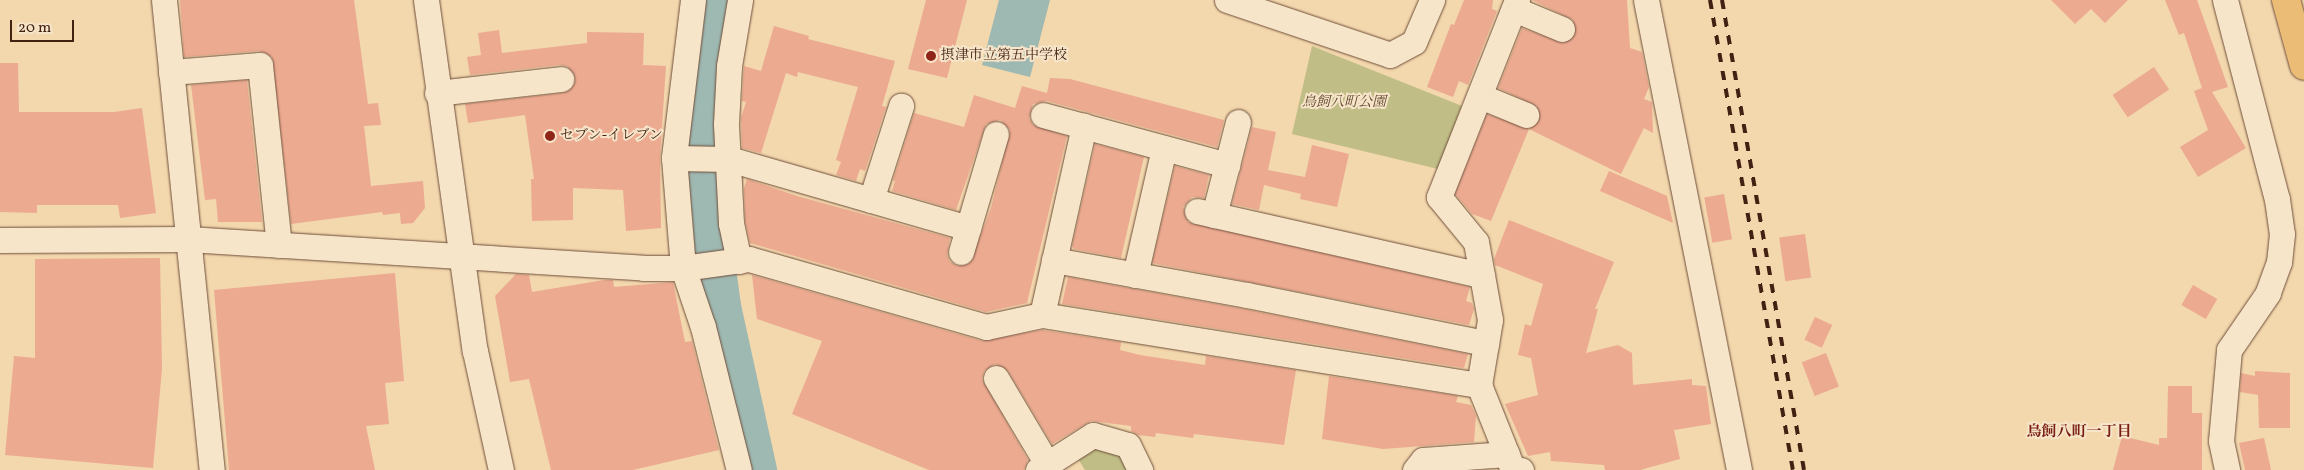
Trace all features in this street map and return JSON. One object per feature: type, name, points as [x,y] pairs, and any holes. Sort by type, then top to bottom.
[{"type":"main road","points":[[2286,0],[2304,66]]},
{"type":"street","points":[[164,0],[212,470]]},
{"type":"street","points":[[426,0],[437,94],[475,351],[501,470]]},
{"type":"street","points":[[693,0],[674,158],[703,327],[739,470]]},
{"type":"street","points":[[735,261],[726,124],[729,66],[740,0]]},
{"type":"street","points":[[1227,0],[1390,55],[1414,42],[1432,0]]},
{"type":"street","points":[[1646,0],[1739,470]]},
{"type":"street","points":[[2225,0],[2278,199],[2282,234],[2279,262],[2268,293],[2229,350],[2221,441],[2227,470]]},
{"type":"street","points":[[1415,470],[1423,460],[1514,462],[1479,385],[1490,320],[1476,242],[1440,197],[1515,5],[1562,29]]},
{"type":"street","points":[[171,72],[260,65],[279,245]]},
{"type":"street","points":[[437,94],[561,79]]},
{"type":"street","points":[[1480,96],[1526,116]]},
{"type":"street","points":[[871,200],[901,106]]},
{"type":"street","points":[[1043,115],[1227,165]]},
{"type":"street","points":[[1238,122],[1227,165],[1205,213],[1482,275]]},
{"type":"street","points":[[1042,315],[1084,126]]},
{"type":"street","points":[[961,252],[996,134]]},
{"type":"street","points":[[1135,275],[1164,148]]},
{"type":"street","points":[[674,158],[728,159],[968,228]]},
{"type":"street","points":[[0,240],[188,239],[461,258],[694,266],[749,259],[986,327],[1042,315],[1479,385]]},
{"type":"street","points":[[1054,260],[1486,343]]},
{"type":"street","points":[[996,378],[1043,467],[1094,435],[1128,445],[1140,470]]},
{"type":"green space","name":"鳥飼八町公園","points":[[1312,46],[1462,106],[1438,169],[1292,134]]},
{"type":"green space","points":[[1088,444],[1119,451],[1128,470],[1085,470],[1075,454]]},
{"type":"water","points":[[999,0],[1050,0],[1030,77],[982,65]]},
{"type":"building","points":[[180,0],[354,0],[368,104],[378,103],[381,125],[364,126],[371,186],[423,181],[425,208],[413,223],[401,224],[400,213],[383,215],[382,212],[291,224],[272,57],[259,51],[184,57]]},
{"type":"building","points":[[926,0],[967,0],[947,78],[908,69]]},
{"type":"building","points":[[1464,0],[1493,0],[1492,9],[1497,11],[1468,85],[1459,81],[1453,97],[1427,87],[1451,24],[1454,25]]},
{"type":"building","points":[[1532,0],[1627,0],[1630,48],[1642,52],[1649,87],[1644,99],[1652,102],[1653,133],[1644,128],[1621,174],[1529,129],[1539,120],[1537,106],[1498,88],[1522,28],[1563,43],[1575,34],[1573,20]]},
{"type":"building","points":[[2051,0],[2128,0],[2105,23],[2091,9],[2075,24]]},
{"type":"building","points":[[2165,0],[2197,0],[2228,87],[2212,92],[2246,148],[2198,177],[2180,147],[2208,130],[2194,91],[2202,88],[2184,33],[2179,35]]},
{"type":"building","points":[[774,26],[809,36],[808,39],[895,61],[882,106],[886,107],[865,171],[860,169],[856,181],[836,175],[841,162],[836,160],[858,87],[798,72],[797,77],[786,73],[761,153],[742,148],[741,118],[746,102],[742,101],[744,66],[761,71]]},
{"type":"building","points":[[499,30],[502,53],[587,43],[587,32],[644,33],[643,65],[666,66],[660,156],[661,228],[626,231],[623,190],[573,188],[573,220],[532,221],[531,179],[534,179],[525,115],[468,123],[465,104],[563,93],[574,85],[575,77],[567,66],[559,65],[470,75],[467,57],[481,55],[478,33]]},
{"type":"building","points":[[0,63],[18,63],[19,112],[114,112],[142,108],[156,213],[120,218],[118,205],[37,205],[37,213],[0,212]]},
{"type":"building","points":[[2154,67],[2169,89],[2128,117],[2113,95]]},
{"type":"building","points":[[1050,78],[1070,79],[1224,120],[1217,147],[1047,101],[1033,104],[1029,118],[1033,125],[1067,136],[1027,303],[986,312],[750,243],[745,221],[744,188],[747,179],[797,196],[950,238],[947,255],[950,262],[957,266],[970,263],[991,208],[1010,130],[1000,120],[986,124],[956,210],[892,191],[895,181],[893,180],[914,113],[964,127],[974,95],[1015,108],[1022,86],[1047,93]]},
{"type":"building","points":[[247,80],[262,222],[218,222],[216,199],[205,200],[191,85]]},
{"type":"building","points":[[1487,114],[1529,129],[1491,221],[1472,214],[1455,194]]},
{"type":"building","points":[[1252,127],[1276,132],[1268,170],[1305,177],[1312,145],[1349,154],[1337,207],[1300,199],[1301,194],[1264,185],[1259,210],[1232,204]]},
{"type":"building","points":[[1095,144],[1144,157],[1121,258],[1074,249],[1072,246]]},
{"type":"building","points":[[1175,166],[1209,175],[1204,198],[1192,197],[1183,207],[1188,222],[1470,287],[1466,301],[1472,303],[1474,309],[1469,325],[1152,263]]},
{"type":"building","points":[[1609,171],[1667,196],[1673,223],[1600,191]]},
{"type":"building","points":[[1724,194],[1732,239],[1712,243],[1704,197]]},
{"type":"building","points":[[1509,220],[1614,262],[1595,309],[1598,309],[1586,353],[1618,345],[1632,353],[1633,385],[1692,379],[1692,385],[1706,386],[1711,424],[1674,430],[1680,459],[1640,470],[1605,470],[1604,465],[1551,461],[1550,452],[1528,456],[1505,404],[1538,395],[1531,358],[1518,355],[1525,324],[1531,326],[1543,284],[1495,265],[1494,259]]},
{"type":"building","points":[[1805,234],[1811,278],[1785,281],[1779,238]]},
{"type":"building","points":[[160,258],[162,369],[153,468],[5,455],[14,356],[35,358],[35,259]]},
{"type":"building","points":[[395,273],[404,381],[385,383],[389,424],[366,426],[375,470],[229,470],[214,290]]},
{"type":"building","points":[[516,274],[529,275],[532,292],[604,280],[613,280],[614,287],[673,282],[685,342],[692,341],[719,450],[633,470],[551,470],[529,379],[510,382],[495,296]]},
{"type":"building","points":[[752,275],[982,341],[1042,330],[1121,342],[1120,350],[1140,355],[1205,365],[1206,356],[1296,370],[1284,445],[1194,434],[1193,438],[1156,433],[1155,437],[1138,435],[1131,431],[1131,426],[1091,421],[1052,444],[1008,371],[995,364],[984,371],[982,379],[1028,460],[1024,470],[929,470],[792,414],[822,341],[757,319]]},
{"type":"building","points":[[1068,277],[1244,309],[1468,354],[1464,368],[1062,304]]},
{"type":"building","points":[[2193,285],[2217,299],[2206,319],[2182,305]]},
{"type":"building","points":[[1815,317],[1832,325],[1822,348],[1804,340]]},
{"type":"building","points":[[1826,353],[1839,387],[1815,396],[1802,362]]},
{"type":"building","points":[[2255,371],[2290,373],[2290,428],[2259,428],[2258,395],[2240,392],[2241,373],[2255,376]]},
{"type":"building","points":[[1329,376],[1458,396],[1456,402],[1471,405],[1476,416],[1474,442],[1383,449],[1322,439]]},
{"type":"building","points":[[2168,386],[2192,386],[2192,413],[2202,413],[2202,470],[2113,470],[2122,436],[2159,445],[2159,438],[2167,438]]},
{"type":"building","points":[[2264,438],[2271,470],[2245,470],[2239,443]]},
{"type":"waterway","points":[[720,0],[712,51],[705,141],[712,239],[721,306],[757,470]]},
{"type":"railway","points":[[1710,0],[1793,470]]},
{"type":"railway","points":[[1722,0],[1804,470]]},
{"type":"place","name":"摂津市立第五中学校","points":[[931,56]]},
{"type":"place","name":"セブン-イレブン","points":[[550,136]]},
{"type":"district","name":"鳥飼八町一丁目","points":[[2079,433]]}]
